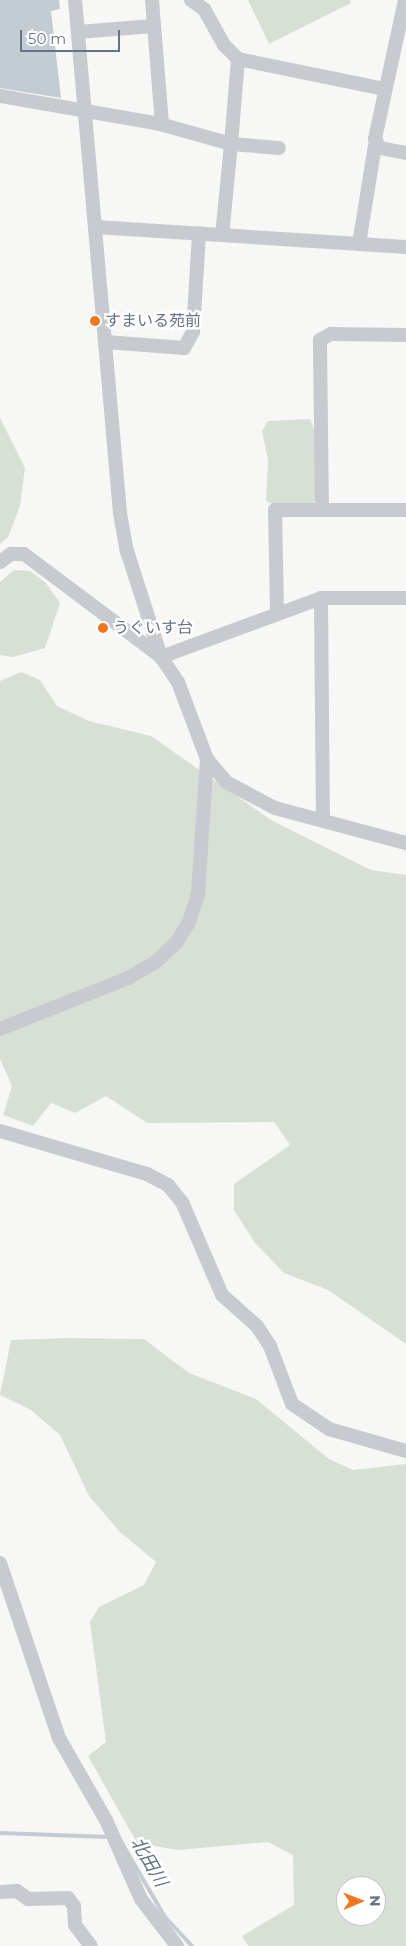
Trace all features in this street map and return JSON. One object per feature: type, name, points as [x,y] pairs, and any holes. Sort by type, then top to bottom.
[{"type":"street","points":[[76,0],[120,513],[127,551],[161,657],[178,682],[207,758],[226,782],[275,808],[323,818],[406,843]]},
{"type":"street","points":[[152,0],[162,125]]},
{"type":"street","points":[[191,0],[201,6],[224,46],[238,59],[384,89]]},
{"type":"street","points":[[360,244],[384,89],[406,0]]},
{"type":"street","points":[[78,32],[154,26]]},
{"type":"street","points":[[222,235],[238,59]]},
{"type":"street","points":[[0,96],[162,125],[231,144],[278,148]]},
{"type":"street","points":[[375,145],[406,154]]},
{"type":"street","points":[[96,227],[406,247]]},
{"type":"street","points":[[106,342],[184,348],[193,332],[199,233]]},
{"type":"street","points":[[322,510],[320,340],[331,334],[406,335]]},
{"type":"street","points":[[277,612],[275,510],[406,510]]},
{"type":"street","points":[[0,562],[11,554],[24,554],[161,657]]},
{"type":"street","points":[[161,657],[277,612],[321,598],[406,598]]},
{"type":"street","points":[[321,598],[323,818]]},
{"type":"street","points":[[0,1029],[128,978],[176,943],[190,922],[198,894],[207,758]]},
{"type":"street","points":[[0,1132],[147,1174],[168,1185],[182,1202],[222,1295],[270,1346],[292,1404],[329,1429],[406,1451]]},
{"type":"street","points":[[0,1563],[59,1738],[114,1837],[141,1899],[177,1946]]},
{"type":"street","points":[[0,1892],[17,1891],[28,1899],[68,1898],[74,1906],[75,1925],[91,1946]]},
{"type":"shaded area","points":[[0,0],[59,0],[60,9],[51,11],[61,98],[0,88]]},
{"type":"shaded area","points":[[248,0],[350,0],[351,3],[269,44]]},
{"type":"shaded area","points":[[0,418],[25,468],[20,506],[8,537],[0,544]]},
{"type":"shaded area","points":[[310,419],[315,432],[316,499],[313,504],[274,505],[266,501],[268,460],[262,431],[268,421]]},
{"type":"shaded area","points":[[14,570],[30,571],[46,583],[60,603],[45,648],[13,657],[0,655],[0,582]]},
{"type":"shaded area","points":[[21,672],[40,680],[57,706],[89,721],[151,736],[271,820],[371,870],[406,875],[406,1344],[328,1290],[284,1273],[255,1243],[234,1210],[234,1184],[290,1145],[274,1122],[147,1123],[106,1096],[75,1113],[51,1103],[33,1126],[3,1115],[12,1086],[0,1059],[0,681]]},
{"type":"shaded area","points":[[66,1338],[144,1339],[189,1373],[256,1399],[329,1459],[353,1470],[406,1464],[406,1946],[248,1946],[242,1936],[294,1905],[293,1855],[268,1842],[178,1850],[137,1843],[88,1756],[106,1742],[90,1622],[99,1607],[144,1585],[156,1562],[120,1532],[89,1496],[60,1435],[31,1410],[0,1395],[11,1340]]},
{"type":"waterway","name":"北田川","points":[[0,1833],[109,1837]]},
{"type":"waterway","name":"北田川","points":[[119,1838],[165,1917],[192,1946]]},
{"type":"place","name":"すまいる苑前","points":[[95,321]]},
{"type":"place","name":"うぐいす台","points":[[103,628]]}]
